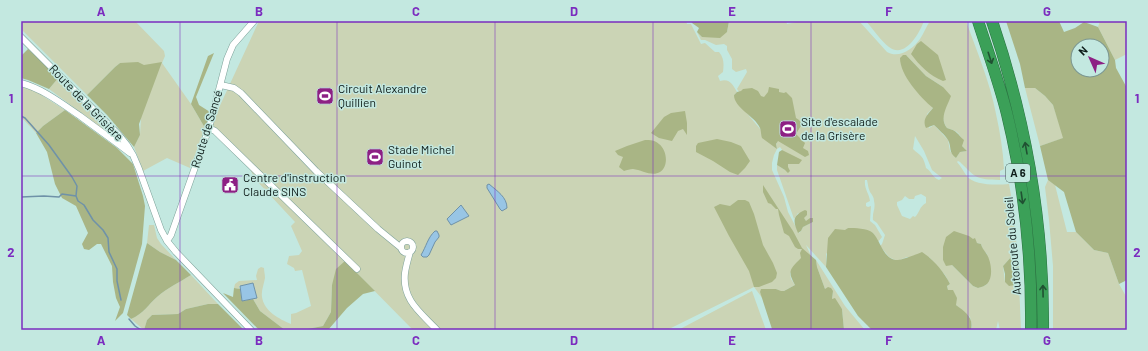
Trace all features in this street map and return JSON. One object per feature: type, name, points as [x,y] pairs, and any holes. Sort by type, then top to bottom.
[{"type":"highway","name":"Autoroute du Soleil","points":[[978,21],[997,78],[1006,113],[1019,178],[1028,253],[1031,330]]},
{"type":"highway","name":"A 6","points":[[992,21],[1004,56],[1018,108],[1030,168],[1041,256],[1043,330]]},
{"type":"street","name":"Route de Sancé","points":[[167,241],[172,235],[209,128],[230,52],[238,39],[254,21]]},
{"type":"street","name":"Route de la Grisière","points":[[21,37],[119,135],[132,155],[161,230],[167,241],[251,330]]},
{"type":"street","points":[[21,83],[41,90],[70,109],[132,155]]},
{"type":"street","points":[[221,85],[234,88],[241,92],[316,170],[401,249],[406,253],[410,252]]},
{"type":"street","points":[[209,128],[215,131],[357,269]]},
{"type":"street","points":[[384,234],[404,241],[409,241],[412,244],[405,272]]},
{"type":"street","points":[[404,241],[401,243],[401,249],[405,272],[405,289],[410,301],[437,330]]},
{"type":"green space","points":[[21,21],[135,21],[164,51],[165,56],[162,63],[191,104],[205,128],[190,168],[167,158],[143,171],[134,147],[140,135],[144,65],[120,63],[87,95],[21,29]]},
{"type":"green space","points":[[259,21],[686,21],[687,24],[691,24],[701,44],[705,43],[715,52],[719,52],[721,54],[724,66],[723,72],[718,76],[720,81],[729,81],[737,92],[734,95],[777,149],[777,143],[737,89],[747,72],[746,69],[736,72],[732,69],[732,59],[727,50],[727,46],[724,44],[716,45],[705,40],[701,40],[697,32],[702,37],[727,32],[729,21],[786,21],[787,24],[802,21],[859,21],[887,52],[892,54],[901,54],[914,46],[920,39],[930,21],[966,21],[990,90],[999,128],[1004,169],[1000,171],[1000,180],[986,179],[977,177],[960,162],[957,162],[969,179],[986,184],[1009,184],[1019,267],[1013,263],[1012,256],[1003,266],[1005,282],[1015,285],[1019,283],[1021,330],[1000,330],[998,321],[996,330],[971,330],[972,326],[970,317],[956,305],[948,290],[947,286],[950,284],[945,275],[929,257],[907,257],[897,261],[889,257],[880,246],[885,235],[877,223],[873,220],[875,206],[874,200],[869,190],[867,180],[865,180],[865,186],[870,201],[866,203],[866,206],[871,206],[870,221],[875,225],[882,237],[878,242],[873,233],[848,228],[826,254],[826,267],[806,245],[812,258],[790,273],[791,279],[795,285],[784,291],[776,289],[760,292],[763,299],[754,287],[667,330],[413,330],[345,261],[332,285],[331,312],[323,326],[302,330],[285,330],[260,311],[253,299],[257,298],[253,283],[239,286],[240,289],[234,288],[235,284],[239,281],[257,280],[256,276],[258,269],[261,267],[264,268],[265,278],[262,290],[263,302],[273,314],[291,324],[291,314],[311,306],[302,270],[295,271],[294,268],[287,264],[289,256],[299,255],[302,251],[291,226],[295,222],[255,179],[250,169],[211,125]],"holes":[[[906,55],[926,76],[943,87],[943,119],[947,128],[954,130],[959,134],[962,146],[967,151],[960,152],[956,158],[950,151],[948,140],[934,125],[929,128],[927,114],[933,108]],[[915,136],[924,151],[932,170],[942,178],[939,180],[935,178],[926,168],[922,157],[913,149]],[[780,147],[792,164],[788,164],[785,170],[777,165],[777,170],[794,219],[798,213],[806,221],[813,222],[803,227],[799,233],[788,212],[784,197],[772,170],[774,155]],[[921,194],[926,197],[926,203],[922,206],[915,217],[913,216],[910,219],[902,216],[897,202],[902,200],[905,196],[909,199],[914,199],[915,196]],[[973,239],[977,243],[981,244],[983,250],[987,254],[989,280],[986,285],[978,288],[973,286],[952,265],[943,260],[943,247]]]},
{"type":"green space","points":[[691,21],[729,21],[727,32],[720,38],[702,37],[697,32],[699,28]]},
{"type":"green space","points":[[866,21],[872,21],[872,23],[879,21],[924,21],[919,32],[911,43],[901,50],[895,50],[883,42]]},
{"type":"green space","points":[[1006,21],[1059,21],[1064,32],[1075,28],[1084,22],[1098,27],[1104,38],[1070,38],[1070,78],[1110,78],[1110,50],[1115,60],[1116,68],[1127,88],[1127,280],[1119,284],[1108,253],[1094,250],[1076,232],[1064,192],[1048,180],[1040,146],[1063,138],[1053,105],[1035,88],[1025,88],[1020,64]]},
{"type":"green space","points":[[1100,21],[1127,21],[1127,54],[1115,60],[1110,50],[1110,38],[1104,38],[1098,27]]},
{"type":"green space","points":[[921,41],[938,55],[946,80],[943,81],[938,79],[929,73],[911,54],[917,44]]},
{"type":"green space","points":[[28,49],[59,77],[49,89],[21,78],[21,56]]},
{"type":"green space","points":[[214,53],[196,97],[199,105],[210,112],[205,128],[191,104],[208,56]]},
{"type":"green space","points":[[903,55],[906,55],[926,76],[943,87],[951,96],[944,112],[945,124],[947,128],[951,129],[964,140],[962,146],[967,151],[960,152],[956,158],[951,152],[948,140],[934,125],[926,128],[925,120],[933,108],[917,92],[903,71],[900,58]]},
{"type":"green space","points":[[138,62],[144,65],[162,62],[139,124],[140,135],[134,147],[107,115],[87,95],[120,63]]},
{"type":"green space","points":[[59,77],[116,135],[123,144],[49,89]]},
{"type":"green space","points":[[21,87],[35,91],[65,110],[36,133],[21,118]]},
{"type":"green space","points":[[769,87],[779,89],[779,92],[786,92],[792,98],[796,118],[802,124],[796,134],[805,143],[803,148],[808,151],[809,155],[805,157],[778,141],[776,144],[777,149],[762,138],[757,124],[737,104],[735,100],[734,95],[737,92],[743,89],[752,88],[764,97],[768,92]]},
{"type":"green space","points":[[1025,88],[1035,88],[1053,105],[1064,138],[1040,146]]},
{"type":"green space","points":[[65,110],[117,148],[133,164],[143,196],[145,206],[142,244],[123,313],[115,321],[120,307],[116,298],[112,266],[101,244],[97,244],[89,250],[84,249],[82,244],[88,233],[76,206],[62,198],[55,184],[47,152],[36,133]]},
{"type":"green space","points":[[685,111],[687,135],[683,129],[678,131],[672,141],[659,138],[651,133],[664,117],[671,113]]},
{"type":"green space","points":[[717,139],[741,146],[750,161],[738,175],[730,172],[696,152],[696,146],[698,143]]},
{"type":"green space","points":[[645,140],[656,142],[664,150],[666,162],[663,169],[654,174],[633,169],[624,171],[619,167],[623,157],[618,155],[615,151]]},
{"type":"green space","points":[[782,150],[802,160],[799,164],[788,164],[790,171],[788,173],[777,165],[779,152]]},
{"type":"green space","points":[[1048,180],[1055,185],[1067,232],[1076,232],[1094,250],[1108,253],[1119,284],[1127,298],[1127,330],[1053,330],[1053,266],[1045,187]]},
{"type":"green space","points":[[763,185],[793,231],[802,248],[816,260],[825,289],[828,287],[831,288],[833,291],[832,299],[835,298],[842,309],[844,330],[772,330],[760,292],[761,289],[776,289],[784,291],[795,285],[790,273],[794,265],[801,258],[800,253],[802,249],[795,247],[789,236],[784,233],[778,209],[768,203],[763,192]]},
{"type":"green space","points":[[738,200],[745,200],[749,202],[763,245],[777,273],[776,278],[772,282],[759,287],[754,287],[749,271],[714,207],[720,204],[730,206]]},
{"type":"green space","points":[[805,210],[807,211],[807,215],[804,218],[806,221],[813,218],[813,222],[803,227],[798,233],[795,225],[795,219],[798,214]]},
{"type":"green space","points":[[149,225],[154,225],[157,238],[176,260],[147,243]]},
{"type":"green space","points":[[848,228],[864,229],[873,233],[886,254],[893,259],[900,260],[922,252],[931,259],[948,280],[950,284],[947,286],[948,290],[953,290],[957,298],[956,305],[970,318],[972,325],[971,330],[872,330],[858,316],[826,267],[828,238],[835,229],[845,230]]},
{"type":"green space","points":[[954,231],[969,236],[973,239],[975,238],[977,243],[981,244],[988,256],[991,268],[989,281],[987,284],[978,288],[973,286],[952,265],[946,266],[943,260],[943,247],[946,237]]},
{"type":"green space","points":[[147,243],[176,260],[191,275],[169,288],[142,312],[131,319],[127,315]]},
{"type":"green space","points":[[1012,256],[1013,263],[1019,267],[1019,283],[1009,286],[1005,282],[1003,266]]},
{"type":"green space","points":[[816,260],[845,306],[865,330],[844,330],[842,309],[832,299],[833,291],[825,289]]},
{"type":"green space","points":[[345,261],[375,291],[363,294],[347,308],[328,330],[302,330],[323,326],[331,312],[332,285],[336,269]]},
{"type":"green space","points":[[191,275],[218,304],[208,304],[186,309],[178,314],[152,315],[147,320],[144,330],[131,319],[142,312],[169,288]]},
{"type":"green space","points":[[234,288],[240,289],[242,301],[253,299],[260,311],[285,330],[259,330],[223,293],[233,297]]},
{"type":"green space","points":[[752,291],[766,330],[679,330],[682,328]]},
{"type":"green space","points":[[208,304],[218,304],[244,330],[144,330],[147,320],[152,315],[178,314],[186,309]]},
{"type":"water","points":[[489,184],[503,197],[507,204],[507,208],[502,211],[500,209],[487,188],[487,185]]},
{"type":"water","points":[[461,205],[469,216],[451,225],[447,219]]},
{"type":"water","points":[[435,231],[437,231],[439,237],[429,255],[427,257],[423,257],[421,255]]},
{"type":"water","points":[[253,283],[257,298],[242,301],[240,286]]},
{"type":"waterway","points":[[21,116],[25,118],[49,145],[72,177],[77,186],[76,196],[78,201],[84,205],[93,220],[103,230],[108,238],[109,252],[117,269],[117,281],[121,300]]},
{"type":"waterway","points":[[21,197],[59,197],[62,194],[76,196]]},
{"type":"waterway","points":[[129,319],[141,330]]},
{"type":"place","name":"Circuit Alexandre Quillien","points":[[325,96]]},
{"type":"place","name":"Site d'escalade de la Grisère","points":[[788,129]]},
{"type":"place","name":"Stade Michel Guinot","points":[[375,157]]},
{"type":"place","name":"Centre d'instruction Claude SINS","points":[[230,185]]}]
